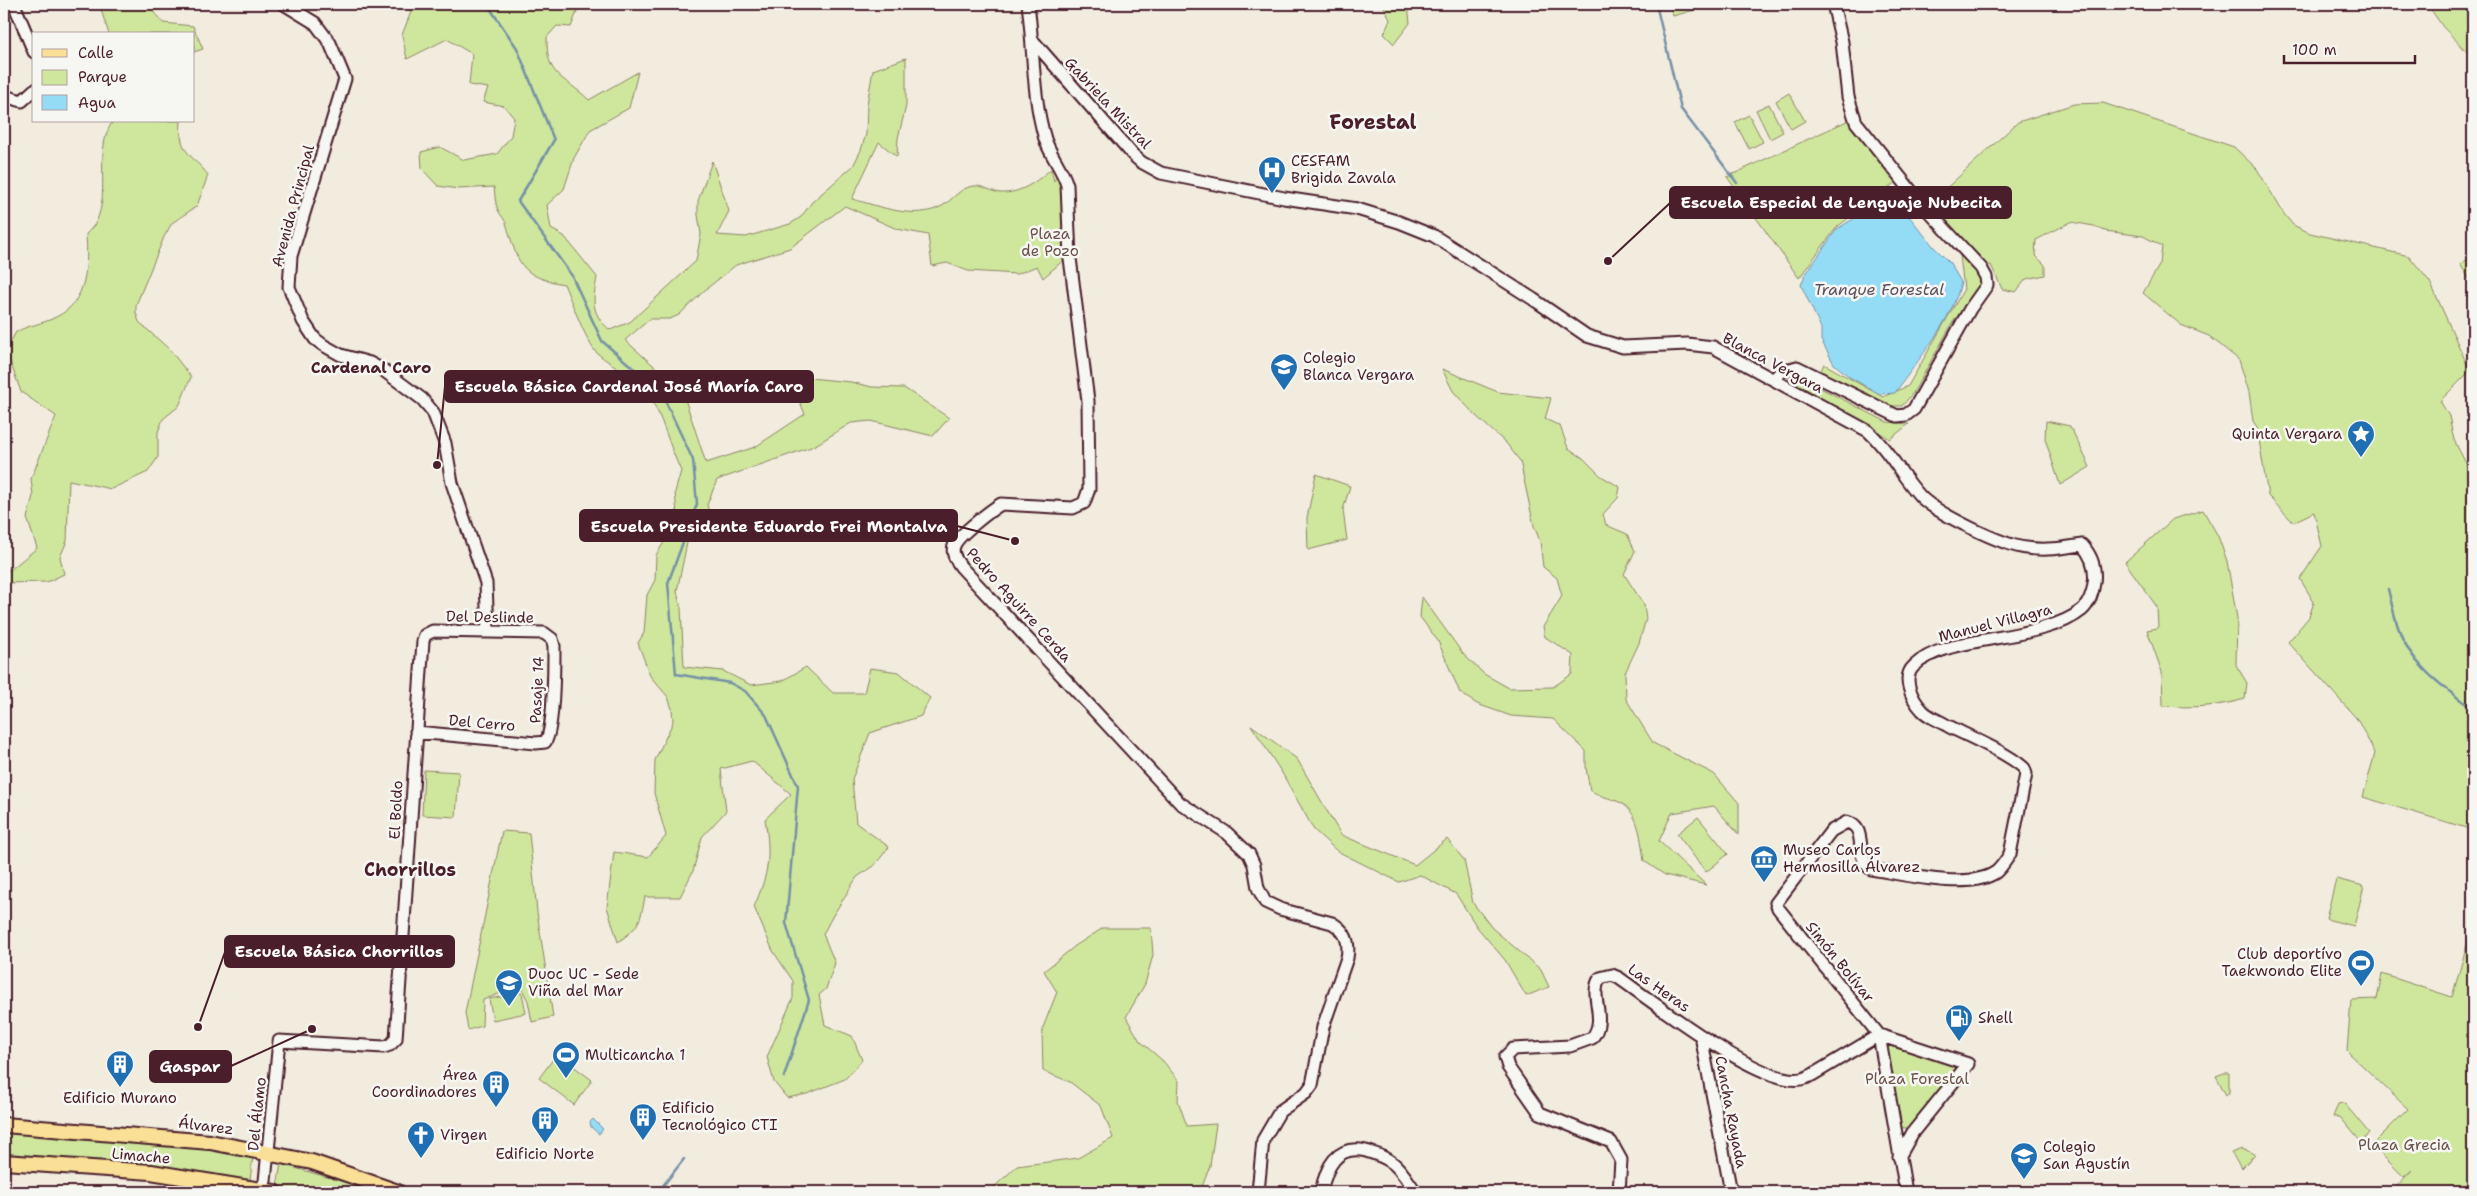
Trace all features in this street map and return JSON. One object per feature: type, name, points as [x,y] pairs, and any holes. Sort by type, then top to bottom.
[{"type":"main road","name":"Álvarez","points":[[4,1125],[210,1142],[312,1162],[398,1192]]},
{"type":"main road","name":"Limache","points":[[4,1162],[151,1172],[267,1191]]},
{"type":"street","points":[[14,4],[32,47]]},
{"type":"street","name":"Avenida Principal","points":[[284,4],[315,23],[330,43],[345,79],[291,256],[289,287],[304,321],[315,339],[341,355],[370,363],[383,370],[422,399],[433,412],[444,443],[452,483],[486,584],[488,632]]},
{"type":"street","name":"Pedro Aguirre Cerda","points":[[1028,4],[1034,42],[1036,89],[1046,140],[1064,175],[1067,185],[1070,258],[1088,401],[1088,489],[1084,503],[1073,508],[1001,504],[977,522],[954,544],[953,552],[961,567],[1180,803],[1227,833],[1249,854],[1254,865],[1260,896],[1265,902],[1339,927],[1346,936],[1349,950],[1323,1027],[1312,1085],[1306,1093],[1280,1111],[1263,1140],[1258,1192]]},
{"type":"street","points":[[1774,379],[1781,372],[1797,367],[1897,416],[1906,415],[1914,409],[1970,309],[1987,285],[1986,277],[1981,268],[1920,202],[1856,122],[1848,97],[1842,42],[1833,4]]},
{"type":"street","name":"Gabriela Mistral","points":[[1034,42],[1141,162],[1161,172],[1284,198]]},
{"type":"street","points":[[4,96],[22,101],[32,92]]},
{"type":"street","name":"Blanca Vergara","points":[[1284,198],[1358,209],[1434,236],[1533,298],[1587,336],[1623,347],[1687,344],[1713,347],[1868,431],[1888,450],[1921,497],[1930,505],[1973,529],[2023,548],[2051,550],[2082,545]]},
{"type":"street","name":"Manuel Villagra","points":[[1778,908],[1776,903],[1779,897],[1831,831],[1848,822],[1854,824],[1860,830],[1860,855],[1866,866],[1871,869],[1969,880],[1987,876],[2003,864],[2010,854],[2026,774],[2024,768],[1923,712],[1911,692],[1909,674],[1920,661],[1948,649],[2065,621],[2083,609],[2093,590],[2095,576],[2091,557],[2082,545]]},
{"type":"street","name":"Del Deslinde","points":[[425,635],[433,631],[544,633],[552,639]]},
{"type":"street","name":"El Boldo","points":[[279,1041],[377,1047],[390,1045],[396,1039],[416,732],[425,635]]},
{"type":"street","name":"Pasaje 14","points":[[545,742],[549,735],[552,694],[554,646],[552,639]]},
{"type":"street","name":"Del Cerro","points":[[416,732],[545,742]]},
{"type":"street","name":"Simón Bolívar","points":[[1778,908],[1879,1035],[1906,1192]]},
{"type":"street","name":"Las Heras","points":[[1619,1192],[1621,1160],[1611,1142],[1540,1113],[1508,1067],[1505,1057],[1513,1049],[1570,1046],[1592,1038],[1597,1032],[1600,1017],[1596,987],[1600,978],[1606,975],[1619,978],[1734,1057],[1767,1072],[1791,1080],[1801,1080],[1879,1035]]},
{"type":"street","points":[[1879,1035],[1968,1064],[1913,1132],[1899,1157]]},
{"type":"street","name":"Cancha Rayada","points":[[1701,1036],[1731,1192]]},
{"type":"street","name":"Del Álamo","points":[[267,1191],[265,1181],[279,1041]]},
{"type":"street","points":[[1894,1130],[1913,1132]]},
{"type":"street","points":[[1321,1192],[1324,1176],[1332,1160],[1341,1152],[1350,1149],[1375,1154],[1387,1159],[1396,1166],[1416,1192]]},
{"type":"green space","points":[[99,4],[147,4],[163,23],[193,26],[203,49],[195,52],[195,32],[108,32]]},
{"type":"green space","name":"Plaza de Pozo","points":[[407,4],[580,4],[571,27],[557,26],[547,37],[549,61],[558,74],[589,100],[638,72],[629,108],[590,130],[574,158],[564,189],[547,205],[551,229],[564,236],[597,277],[594,306],[599,318],[610,330],[630,322],[696,261],[701,234],[698,201],[712,161],[729,211],[717,235],[746,237],[790,224],[801,217],[812,202],[853,166],[866,134],[867,104],[873,70],[906,58],[906,106],[898,138],[897,157],[879,142],[852,199],[897,211],[920,212],[942,206],[969,187],[977,186],[1000,193],[1008,193],[1028,186],[1051,169],[1054,181],[1059,174],[1066,200],[1066,258],[1043,278],[1037,266],[1017,274],[968,271],[947,263],[932,266],[928,235],[897,229],[845,206],[790,248],[736,265],[705,290],[679,315],[670,319],[650,319],[625,340],[662,373],[680,384],[706,463],[755,447],[805,414],[789,376],[851,382],[872,387],[904,388],[949,418],[933,436],[871,421],[851,423],[814,446],[717,480],[707,505],[712,522],[687,543],[677,591],[681,608],[684,667],[723,671],[751,685],[782,681],[806,667],[833,693],[864,693],[870,668],[899,672],[930,698],[921,716],[870,733],[852,779],[856,823],[889,847],[874,866],[857,877],[823,934],[835,963],[826,989],[819,995],[825,1025],[852,1036],[862,1060],[845,1079],[807,1094],[787,1098],[774,1082],[767,1057],[793,998],[793,981],[773,951],[754,907],[766,874],[768,844],[765,819],[791,794],[752,761],[721,769],[726,811],[702,837],[693,871],[680,897],[645,897],[638,924],[618,942],[607,907],[614,852],[648,857],[666,836],[654,793],[655,760],[673,722],[672,709],[668,697],[650,676],[638,643],[644,633],[647,595],[655,580],[656,555],[666,539],[677,514],[675,492],[681,471],[658,412],[648,394],[637,381],[593,349],[564,284],[538,277],[523,266],[514,248],[506,223],[497,208],[494,187],[458,189],[438,186],[422,169],[421,152],[440,147],[464,160],[497,154],[511,136],[514,118],[504,106],[483,102],[488,88],[469,85],[472,54],[447,39],[407,59],[402,35],[411,12]]},
{"type":"green space","points":[[1383,4],[1408,4],[1410,23],[1394,44],[1384,34],[1390,20]]},
{"type":"green space","points":[[1669,4],[1716,4],[1673,16]]},
{"type":"green space","points":[[2427,4],[2473,4],[2473,58],[2443,27]]},
{"type":"green space","points":[[1789,93],[1805,121],[1791,129],[1776,101]]},
{"type":"green space","name":"Quinta Vergara","points":[[2103,103],[2234,147],[2257,169],[2284,214],[2293,225],[2310,233],[2409,256],[2430,282],[2470,371],[2440,401],[2449,416],[2454,440],[2473,477],[2473,830],[2363,797],[2375,753],[2357,719],[2288,642],[2309,617],[2314,602],[2300,579],[2322,546],[2314,512],[2293,522],[2268,496],[2257,427],[2253,421],[2249,392],[2239,360],[2209,336],[2181,325],[2143,293],[2160,264],[2162,246],[2143,236],[2105,231],[2094,226],[2071,222],[2036,240],[2035,255],[2045,265],[2045,275],[2026,279],[2016,292],[2002,289],[1991,265],[1983,269],[1933,209],[1940,194],[2018,122],[2074,104]]},
{"type":"green space","points":[[1769,104],[1783,132],[1770,139],[1756,110]]},
{"type":"green space","points":[[1749,115],[1763,142],[1749,149],[1735,122]]},
{"type":"green space","points":[[1849,120],[1896,182],[1837,227],[1799,278],[1727,177]]},
{"type":"green space","points":[[112,122],[181,122],[184,147],[208,175],[197,206],[172,223],[164,237],[136,305],[139,322],[170,350],[191,377],[179,406],[163,419],[158,432],[158,457],[148,472],[111,489],[69,480],[67,541],[60,557],[64,574],[47,582],[4,583],[4,571],[10,570],[37,548],[27,518],[33,496],[31,479],[56,416],[21,392],[6,350],[16,332],[56,317],[67,310],[80,292],[86,269],[86,234],[95,224],[100,210],[104,144],[107,132]]},
{"type":"green space","points":[[1960,256],[1976,271],[1982,282],[1953,322],[1913,393],[1902,406],[1890,406],[1820,373],[1824,364],[1883,397],[1908,386],[1964,289]]},
{"type":"green space","points":[[2473,256],[2473,285],[2460,264]]},
{"type":"green space","points":[[1442,369],[1498,392],[1551,398],[1545,419],[1560,426],[1568,448],[1583,458],[1601,476],[1620,487],[1618,498],[1603,514],[1606,525],[1627,534],[1635,551],[1624,574],[1644,605],[1646,619],[1639,643],[1625,673],[1626,699],[1653,743],[1714,774],[1739,803],[1739,835],[1714,806],[1672,813],[1659,841],[1706,885],[1665,875],[1644,861],[1638,828],[1631,812],[1619,802],[1590,790],[1586,768],[1586,751],[1553,719],[1511,716],[1477,704],[1460,693],[1438,641],[1420,617],[1422,597],[1463,654],[1484,674],[1509,688],[1553,687],[1572,674],[1573,655],[1545,637],[1543,627],[1562,596],[1557,578],[1543,567],[1540,541],[1534,526],[1520,461],[1506,443],[1475,415],[1453,391]]},
{"type":"green space","points":[[1793,374],[1887,422],[1909,424],[1890,439],[1791,380]]},
{"type":"green space","points":[[2046,421],[2070,426],[2090,467],[2060,485],[2045,439]]},
{"type":"green space","points":[[1316,474],[1350,486],[1343,510],[1347,540],[1308,550],[1307,518]]},
{"type":"green space","points":[[2203,510],[2218,536],[2227,561],[2237,618],[2236,665],[2247,683],[2245,699],[2204,706],[2163,706],[2162,672],[2147,630],[2158,628],[2157,607],[2125,562],[2173,519]]},
{"type":"green space","points":[[1251,725],[1297,759],[1341,835],[1415,865],[1447,839],[1464,860],[1473,903],[1492,928],[1541,970],[1549,987],[1526,996],[1505,960],[1477,927],[1456,894],[1420,875],[1399,882],[1337,851],[1314,830],[1282,773]]},
{"type":"green space","points":[[424,770],[459,772],[456,817],[422,815]]},
{"type":"green space","points":[[1698,817],[1728,854],[1706,872],[1677,834]]},
{"type":"green space","points":[[502,831],[529,833],[537,912],[553,1017],[532,1022],[528,1001],[522,989],[509,990],[483,1000],[482,1026],[468,1030],[465,1013]]},
{"type":"green space","points":[[2336,879],[2364,886],[2354,926],[2326,919]]},
{"type":"green space","name":"Plaza Grecia","points":[[2473,924],[2473,1192],[2398,1192],[2396,1187],[2412,1170],[2404,1177],[2372,1145],[2408,1109],[2347,1051],[2351,1000],[2377,999],[2382,974],[2452,997]]},
{"type":"green space","points":[[1103,928],[1151,928],[1153,955],[1145,984],[1126,1017],[1140,1041],[1163,1061],[1179,1081],[1178,1101],[1187,1126],[1216,1124],[1210,1166],[1200,1192],[979,1192],[993,1188],[1017,1166],[1078,1158],[1113,1138],[1101,1106],[1070,1082],[1043,1071],[1042,1030],[1057,992],[1044,971],[1075,946]]},
{"type":"green space","points":[[522,993],[526,1013],[493,1020],[489,999]]},
{"type":"green space","name":"Plaza Forestal","points":[[1883,1040],[1963,1066],[1913,1129],[1898,1127]]},
{"type":"green space","name":"Multicancha 1","points":[[557,1054],[592,1080],[574,1105],[539,1078]]},
{"type":"green space","points":[[2229,1073],[2229,1093],[2226,1095],[2216,1076]]},
{"type":"green space","points":[[2344,1103],[2369,1133],[2361,1142],[2340,1117],[2333,1117],[2338,1104]]},
{"type":"green space","points":[[7,1131],[159,1144],[253,1156],[250,1180],[200,1172],[5,1156]]},
{"type":"green space","points":[[2242,1149],[2255,1154],[2242,1168],[2231,1153]]},
{"type":"green space","points":[[281,1164],[377,1191],[296,1192],[277,1186]]},
{"type":"water","name":"Tranque Forestal","points":[[1892,195],[1933,246],[1950,263],[1961,282],[1957,296],[1942,325],[1895,393],[1880,394],[1851,378],[1834,364],[1821,340],[1821,328],[1801,285],[1805,275],[1837,229]]},
{"type":"water","points":[[593,1119],[603,1129],[599,1134],[591,1127],[590,1122]]},
{"type":"waterway","points":[[487,4],[517,48],[554,140],[518,201],[572,276],[602,341],[661,392],[693,460],[697,504],[668,583],[676,674],[730,683],[745,691],[766,715],[798,786],[786,923],[809,1000],[784,1077]]},
{"type":"waterway","points":[[1656,4],[1681,109],[1737,183]]},
{"type":"waterway","points":[[2388,589],[2403,641],[2411,653],[2429,674],[2473,709]]},
{"type":"waterway","points":[[658,1192],[684,1159]]},
{"type":"place","name":"CESFAM Brigida Zavala","points":[[1272,194]]},
{"type":"place","name":"Escuela Especial de Lenguaje Nubecita","points":[[1608,261]]},
{"type":"place","name":"Colegio Blanca Vergara","points":[[1284,391]]},
{"type":"place","name":"Quinta Vergara","points":[[2361,458]]},
{"type":"place","name":"Escuela Básica Cardenal José María Caro","points":[[437,465]]},
{"type":"place","name":"Escuela Presidente Eduardo Frei Montalva","points":[[1015,541]]},
{"type":"place","name":"Museo Carlos Hermosilla Álvarez","points":[[1764,883]]},
{"type":"place","name":"Club deportívo Taekwondo Elite","points":[[2361,987]]},
{"type":"place","name":"Duoc UC - Sede Viña del Mar","points":[[509,1007]]},
{"type":"place","name":"Escuela Básica Chorrillos","points":[[198,1027]]},
{"type":"place","name":"Gaspar","points":[[312,1029]]},
{"type":"place","name":"Shell","points":[[1959,1042]]},
{"type":"place","name":"Multicancha 1","points":[[566,1079]]},
{"type":"place","name":"Edificio Murano","points":[[120,1088]]},
{"type":"place","name":"Área Coordinadores","points":[[496,1108]]},
{"type":"place","name":"Edificio Tecnológico CTI","points":[[643,1141]]},
{"type":"place","name":"Edificio Norte","points":[[545,1144]]},
{"type":"place","name":"Virgen","points":[[421,1159]]},
{"type":"place","name":"Colegio San Agustín","points":[[2024,1180]]},
{"type":"district","name":"Forestal","points":[[1373,122]]},
{"type":"district","name":"Cardenal Caro","points":[[371,367]]},
{"type":"district","name":"Chorrillos","points":[[410,870]]}]
